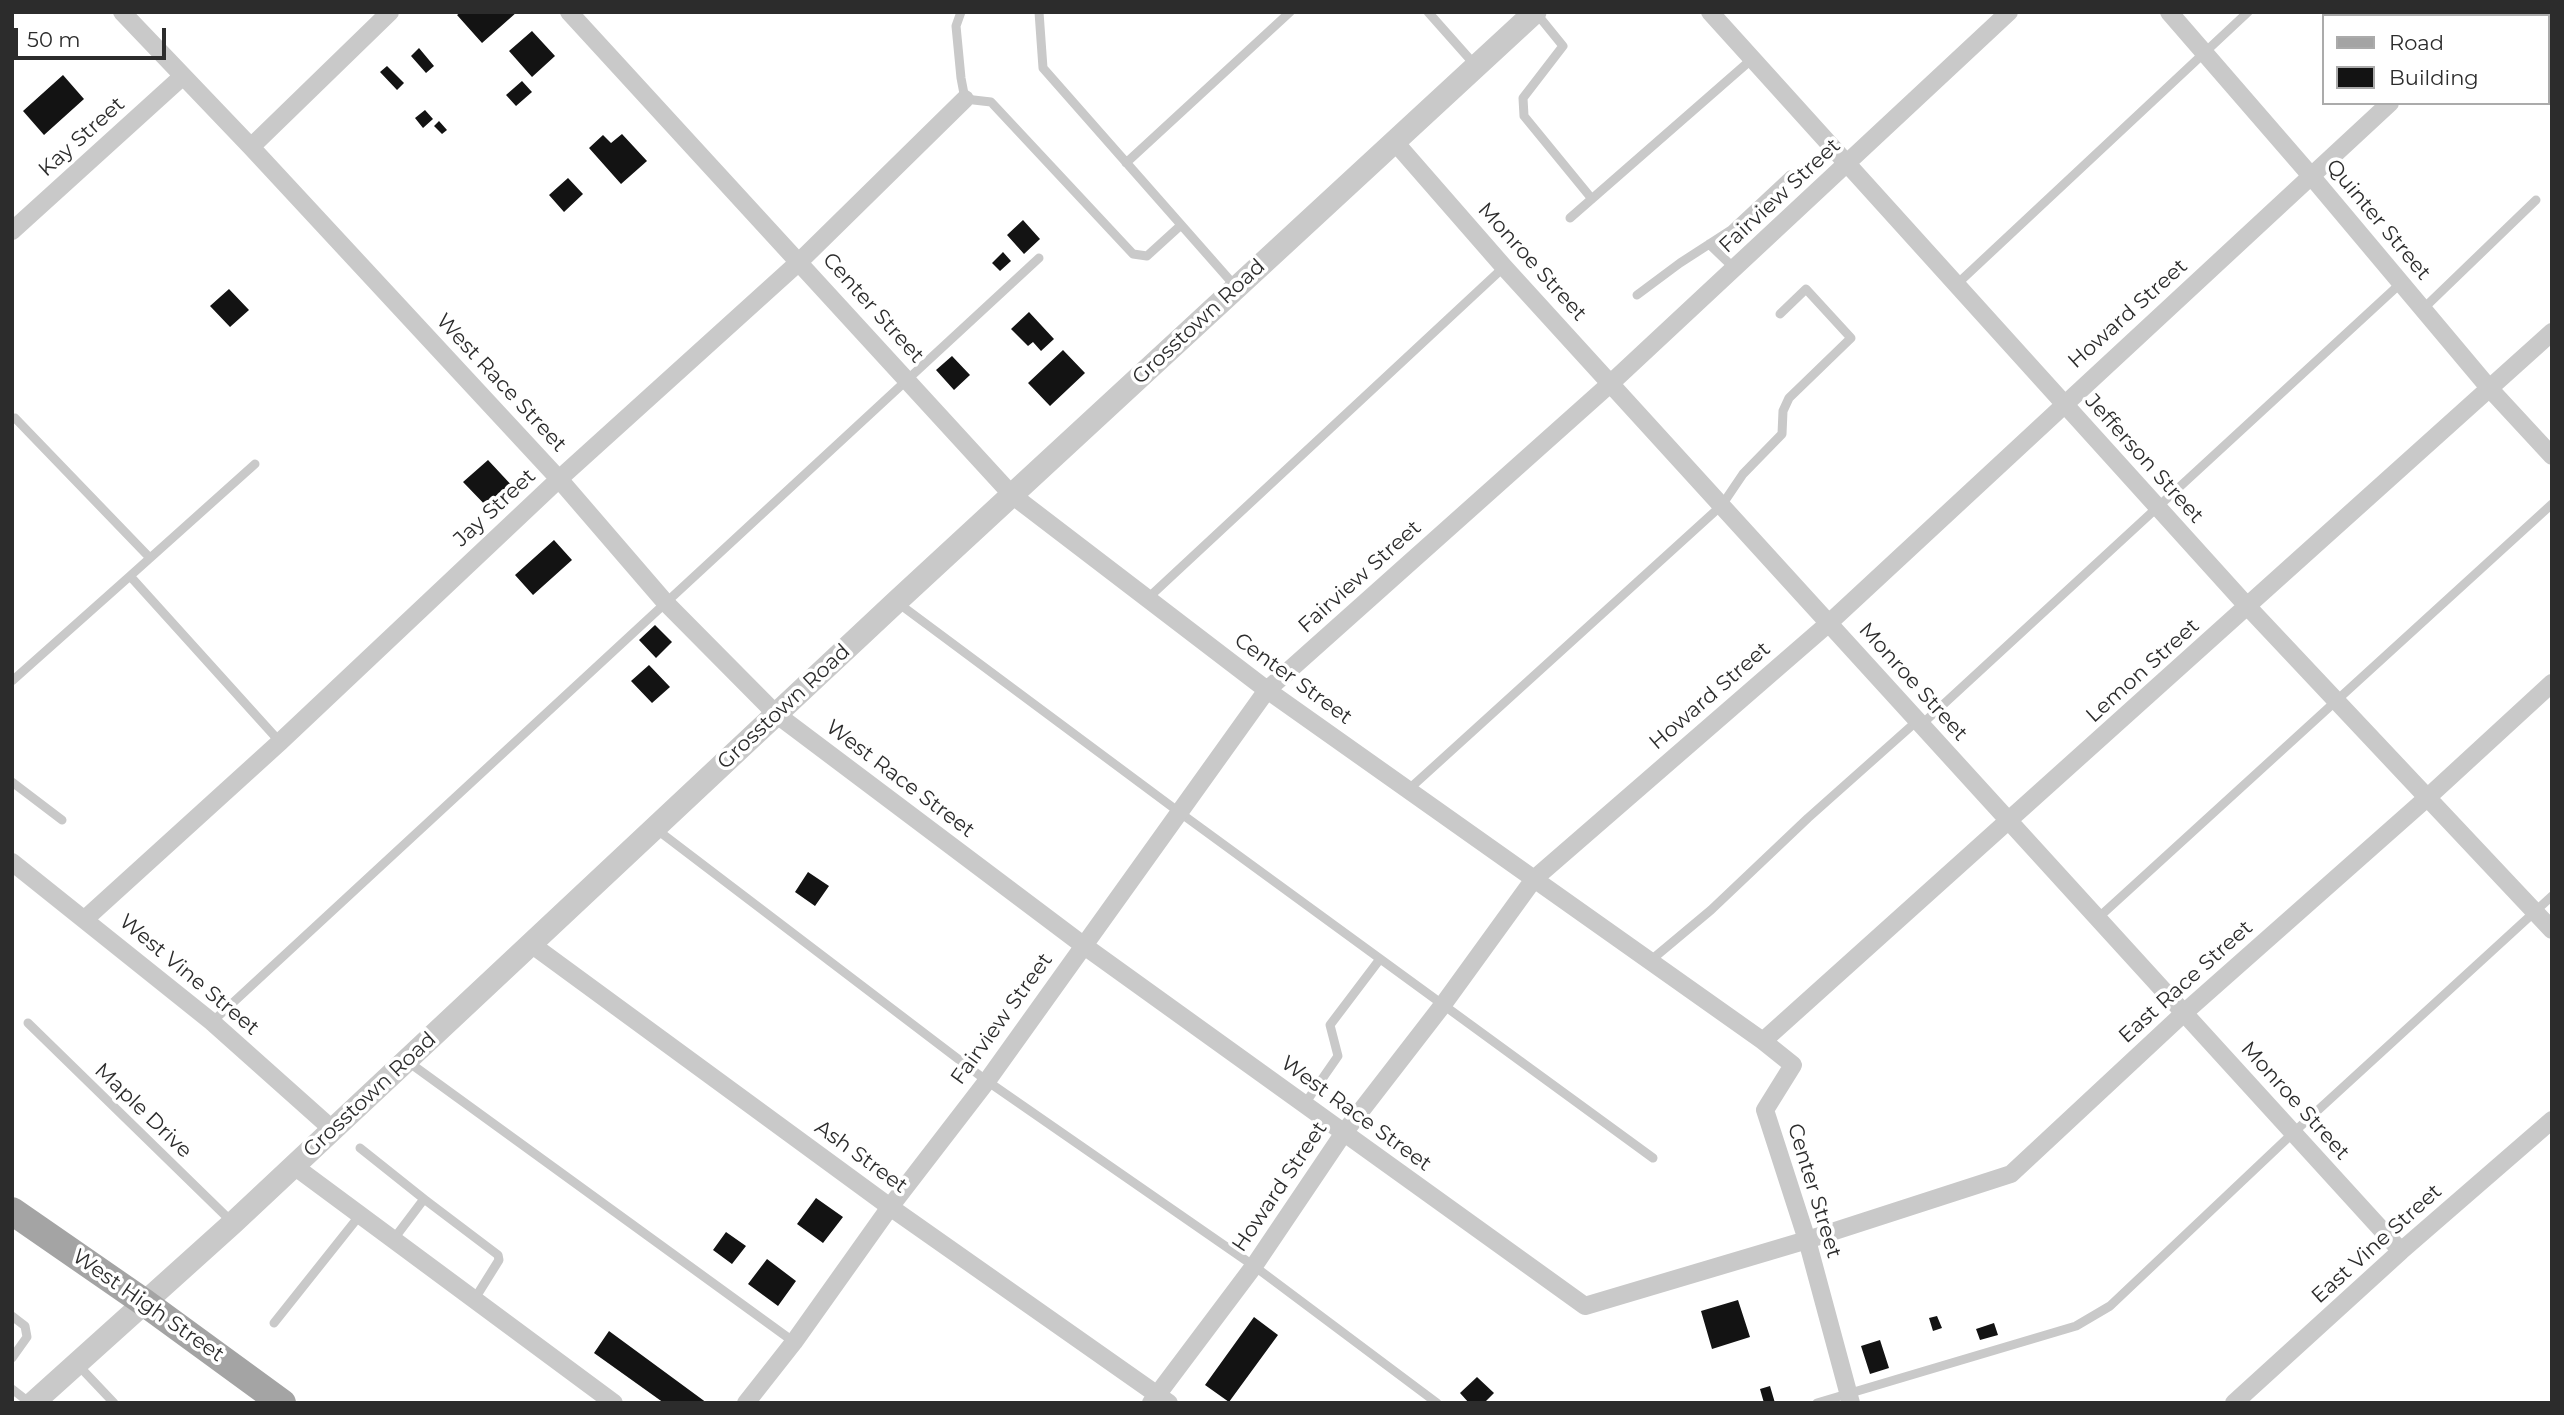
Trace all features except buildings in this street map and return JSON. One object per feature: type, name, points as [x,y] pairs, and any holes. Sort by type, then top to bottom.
[{"type":"main road","name":"West High Street","points":[[12,1211],[145,1303],[282,1403]]},
{"type":"street","name":"West Race Street","points":[[122,12],[559,479],[665,602],[776,714],[1083,945],[1585,1306],[1807,1240]]},
{"type":"street","points":[[251,147],[390,12]]},
{"type":"street","name":"Center Street","points":[[569,12],[1012,495],[1267,690],[1763,1041],[1793,1065],[1765,1111],[1807,1240],[1850,1398]]},
{"type":"street","name":"Grosstown Road","points":[[31,1403],[233,1223],[776,714],[1535,12]]},
{"type":"street","name":"Jefferson Street","points":[[1710,12],[2157,508],[2552,930]]},
{"type":"street","name":"Fairview Street","points":[[746,1403],[890,1207],[987,1081],[1267,690],[1611,383],[1847,166],[2009,12]]},
{"type":"street","name":"Quinter Street","points":[[2169,12],[2490,389],[2552,456]]},
{"type":"street","name":"Kay Street","points":[[12,231],[183,76]]},
{"type":"street","name":"Jay Street","points":[[85,919],[280,742],[559,479],[799,262],[965,99]]},
{"type":"street","name":"Howard Street","points":[[1159,1400],[1343,1134],[1443,1006],[1534,879],[1829,623],[2388,105]]},
{"type":"street","name":"Monroe Street","points":[[1394,141],[1504,267],[2008,823],[2185,1012],[2401,1251]]},
{"type":"street","name":"Lemon Street","points":[[1763,1041],[2552,332]]},
{"type":"street","name":"East Race Street","points":[[1807,1240],[2011,1174],[2185,1012],[2428,797],[2552,682]]},
{"type":"street","name":"West Vine Street","points":[[12,862],[212,1023],[332,1129]]},
{"type":"street","name":"Ash Street","points":[[531,944],[1159,1400]]},
{"type":"street","name":"East Vine Street","points":[[2234,1403],[2401,1251],[2552,1120]]},
{"type":"street","points":[[294,1166],[614,1403]]},
{"type":"lane","points":[[961,12],[956,26],[965,99],[991,102],[1133,254],[1147,256],[1180,226]]},
{"type":"lane","points":[[1039,12],[1044,68],[1236,288]]},
{"type":"lane","points":[[1126,163],[1290,12]]},
{"type":"lane","points":[[1428,12],[1475,65]]},
{"type":"lane","points":[[1535,12],[1563,46],[1523,98],[1524,116],[1592,199]]},
{"type":"lane","points":[[1956,285],[2248,12]]},
{"type":"lane","points":[[1570,218],[1752,60]]},
{"type":"lane","points":[[1637,295],[1731,230],[1790,175]]},
{"type":"lane","points":[[2423,309],[2536,200]]},
{"type":"lane","points":[[1709,244],[1735,269]]},
{"type":"lane","points":[[212,1023],[1039,258]]},
{"type":"lane","points":[[1147,600],[1504,267]]},
{"type":"lane","points":[[1650,961],[1711,910],[1808,818],[1919,723],[2401,283]]},
{"type":"lane","points":[[1408,790],[1722,505],[1743,474],[1782,435],[1783,411],[1789,398],[1851,338],[1805,289],[1780,314]]},
{"type":"lane","points":[[15,418],[149,558]]},
{"type":"lane","points":[[12,681],[255,464]]},
{"type":"lane","points":[[2098,918],[2335,699],[2552,504]]},
{"type":"lane","points":[[130,576],[280,742]]},
{"type":"lane","points":[[897,602],[1653,1158]]},
{"type":"lane","points":[[12,782],[62,820]]},
{"type":"lane","points":[[654,828],[987,1081],[1254,1266],[1437,1403]]},
{"type":"lane","points":[[1820,1402],[1850,1398],[2076,1326],[2110,1306],[2293,1133],[2552,896]]},
{"type":"lane","points":[[1304,1105],[1338,1056],[1330,1025],[1380,959]]},
{"type":"lane","name":"Maple Drive","points":[[28,1023],[233,1223]]},
{"type":"lane","points":[[406,1061],[793,1342]]},
{"type":"lane","points":[[360,1148],[498,1255],[499,1260],[474,1300]]},
{"type":"lane","points":[[393,1240],[424,1199]]},
{"type":"lane","points":[[274,1323],[359,1215]]},
{"type":"lane","points":[[12,1316],[25,1325],[27,1337],[12,1358]]},
{"type":"lane","points":[[76,1364],[114,1403]]},
{"type":"lane","points":[[12,1389],[31,1403]]}]
